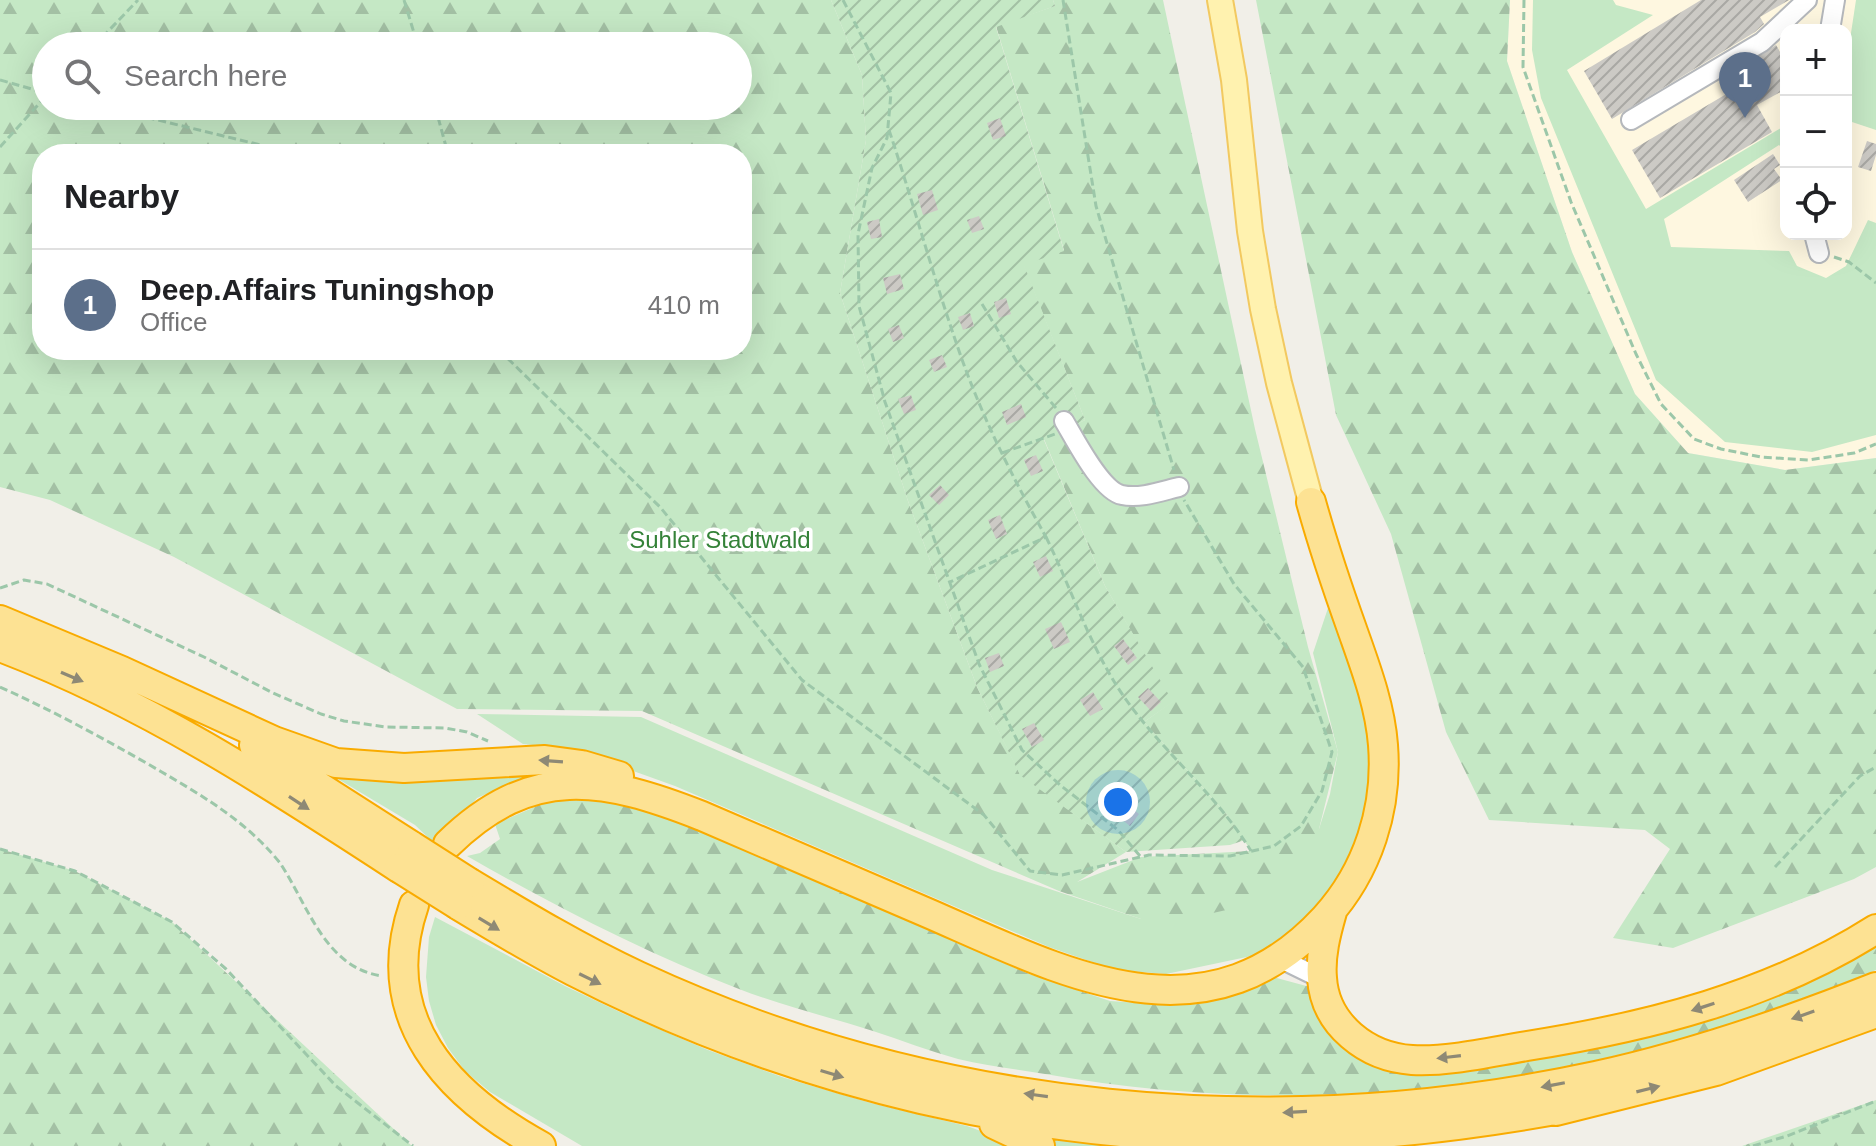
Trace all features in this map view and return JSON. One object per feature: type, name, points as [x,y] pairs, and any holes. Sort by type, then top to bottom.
[{"type":"highway","points":[[448,844],[498,805],[529,792],[559,786],[616,787],[702,816],[1023,954],[1104,983],[1149,990],[1189,988],[1232,978],[1277,957],[1305,937],[1333,909],[1359,868],[1372,839],[1381,803],[1383,755],[1379,718],[1311,502]]},
{"type":"highway","points":[[0,620],[122,671],[274,741],[336,763],[404,768],[504,760],[565,762],[617,775],[702,816]]},
{"type":"highway","points":[[0,647],[102,690],[291,797],[406,857]]},
{"type":"highway","points":[[122,671],[195,709],[572,971],[714,1034],[791,1062],[945,1104],[1088,1128],[1179,1136],[1288,1138],[1424,1130],[1572,1107]]},
{"type":"highway","points":[[464,894],[640,977],[722,1011],[802,1039],[887,1064],[1002,1090],[1176,1110],[1284,1113],[1393,1106],[1542,1087],[1708,1048],[1876,987]]},
{"type":"highway","points":[[414,905],[407,933],[405,977],[416,1026],[444,1073],[482,1110],[541,1146]]},
{"type":"highway","points":[[1333,909],[1323,949],[1322,979],[1332,1012],[1360,1044],[1386,1055],[1427,1060],[1601,1035],[1665,1019],[1735,997],[1789,974],[1876,929]]},
{"type":"highway","points":[[1412,1146],[1716,1071],[1876,1013]]},
{"type":"highway","points":[[945,1104],[1040,1146]]},
{"type":"main road","points":[[1220,0],[1234,80],[1250,231],[1263,309],[1311,502]]},
{"type":"lane","points":[[1631,120],[1762,42],[1807,0]]},
{"type":"lane","points":[[1831,24],[1835,0]]},
{"type":"lane","points":[[1816,240],[1819,253]]},
{"type":"lane","points":[[1066,425],[1103,483],[1120,495],[1145,495],[1179,487]]},
{"type":"lane","points":[[1277,957],[1322,979]]},
{"type":"path","points":[[107,32],[138,0]]},
{"type":"path","points":[[404,0],[414,32]]},
{"type":"path","points":[[843,0],[891,93],[887,138],[872,168],[858,234],[859,306],[885,402],[979,664],[1022,750],[1060,785],[1118,830],[1141,857]]},
{"type":"path","points":[[509,360],[660,507],[802,680],[984,815],[1030,871],[1062,875],[1149,855],[1230,856],[1274,846],[1301,826],[1322,791],[1332,752],[1303,667],[1234,584],[1182,497],[1096,206],[1063,0]]},
{"type":"path","points":[[1524,0],[1523,67],[1571,202],[1636,354],[1661,404],[1694,439],[1721,449],[1761,457],[1809,460],[1854,453],[1876,444]]},
{"type":"path","points":[[0,80],[32,90]]},
{"type":"path","points":[[0,147],[32,110]]},
{"type":"path","points":[[158,120],[257,144]]},
{"type":"path","points":[[439,120],[445,144]]},
{"type":"path","points":[[888,127],[917,226],[965,368],[1002,453],[1046,537],[1084,625],[1112,679],[1138,716],[1216,802],[1251,851]]},
{"type":"path","points":[[1819,253],[1849,262],[1876,283]]},
{"type":"path","points":[[982,304],[1017,362],[1066,425],[1002,453]]},
{"type":"path","points":[[950,582],[1046,537]]},
{"type":"path","points":[[0,588],[24,580],[47,584],[286,699],[333,717],[386,727],[445,728],[467,732],[498,745]]},
{"type":"path","points":[[0,687],[89,730],[224,811],[270,850],[324,937],[343,960],[351,967],[371,974],[405,977]]},
{"type":"path","points":[[1775,867],[1860,776],[1876,767]]},
{"type":"path","points":[[0,849],[75,871],[172,922],[226,969],[336,1086],[413,1146]]},
{"type":"path","points":[[1753,1146],[1876,1101]]},
{"type":"shaded area","points":[[1510,0],[1876,0],[1876,458],[1785,470],[1688,453],[1635,394],[1572,252],[1507,61]]},
{"type":"green space","name":"Suhler Stadtwald","points":[[0,0],[831,0],[862,75],[866,140],[840,293],[908,501],[977,687],[1020,774],[1126,852],[1077,882],[1141,857],[1251,851],[1229,817],[1144,722],[1172,702],[1105,586],[1044,439],[1085,420],[1023,264],[1064,250],[996,26],[1055,6],[1053,0],[1163,0],[1255,429],[1308,647],[1338,752],[1319,829],[1298,873],[1244,906],[1182,920],[1141,919],[1059,891],[642,711],[457,709],[174,557],[50,500],[0,487]]},
{"type":"green space","points":[[831,0],[1053,0],[1055,6],[996,27],[1064,251],[1024,265],[1085,420],[1044,440],[1105,586],[1173,702],[1144,722],[1229,817],[1245,840],[1230,845],[1126,852],[1020,775],[977,687],[908,501],[840,293],[866,140],[862,75]]},
{"type":"green space","points":[[1256,0],[1510,0],[1507,61],[1572,252],[1635,394],[1688,453],[1785,470],[1876,458],[1876,867],[1854,879],[1673,948],[1613,938],[1670,849],[1645,830],[1489,820],[1446,732],[1391,534],[1336,415]]},
{"type":"green space","points":[[1533,0],[1613,0],[1616,5],[1653,15],[1567,70],[1646,209],[1780,129],[1780,146],[1664,219],[1671,247],[1789,251],[1797,266],[1826,278],[1846,266],[1868,220],[1876,223],[1876,435],[1812,452],[1725,442],[1656,380],[1541,98],[1532,50]]},
{"type":"green space","points":[[1856,0],[1876,0],[1876,130],[1852,122],[1852,26]]},
{"type":"green space","points":[[1329,605],[1373,721],[1368,815],[1345,870],[1321,905],[1261,954],[1166,974],[1115,970],[1049,947],[675,786],[572,749],[523,744],[477,714],[641,717],[992,870],[1141,919],[1319,829],[1338,752],[1313,653]]},
{"type":"green space","points":[[323,770],[533,774],[477,798],[437,846],[415,825]]},
{"type":"green space","points":[[572,798],[603,800],[640,808],[700,830],[1029,974],[1110,1001],[1170,1005],[1210,1000],[1273,977],[1310,987],[1325,1027],[1343,1048],[1369,1063],[1487,1064],[1876,939],[1876,970],[1775,1009],[1674,1041],[1571,1066],[1468,1083],[1364,1093],[1258,1095],[1152,1089],[958,1059],[756,995],[635,944],[467,856],[480,853],[500,839],[495,824],[544,803]]},
{"type":"green space","points":[[0,849],[75,871],[172,922],[412,1146],[0,1146]]},
{"type":"green space","points":[[435,917],[565,986],[708,1050],[785,1078],[967,1126],[1022,1146],[582,1146],[490,1092],[465,1071],[448,1048],[436,1025],[426,977],[429,937]]},
{"type":"green space","points":[[1876,1100],[1876,1146],[1742,1146]]},
{"type":"green space","points":[[1038,1136],[1131,1146],[1051,1146]]},
{"type":"building","points":[[1701,0],[1789,0],[1760,17],[1764,24],[1755,32],[1612,119],[1584,71]]},
{"type":"building","points":[[1776,45],[1780,52],[1780,92],[1757,105],[1772,132],[1660,198],[1632,150],[1755,77],[1748,64]]},
{"type":"building","points":[[1000,118],[1006,136],[993,140],[987,123]]},
{"type":"building","points":[[1867,141],[1876,144],[1871,171],[1858,167]]},
{"type":"building","points":[[1773,154],[1780,165],[1774,169],[1780,181],[1748,202],[1734,180]]},
{"type":"building","points":[[932,190],[938,210],[923,215],[917,194]]},
{"type":"building","points":[[979,216],[984,229],[972,233],[967,220]]},
{"type":"building","points":[[879,219],[882,237],[871,239],[867,222]]},
{"type":"building","points":[[900,274],[904,289],[887,294],[883,278]]},
{"type":"building","points":[[1006,298],[1011,314],[999,318],[994,302]]},
{"type":"building","points":[[970,313],[974,326],[963,330],[958,317]]},
{"type":"building","points":[[899,325],[904,338],[893,342],[888,329]]},
{"type":"building","points":[[942,355],[947,367],[934,372],[929,360]]},
{"type":"building","points":[[911,395],[916,410],[904,414],[898,399]]},
{"type":"building","points":[[1021,404],[1026,417],[1007,425],[1002,412]]},
{"type":"building","points":[[1036,455],[1043,471],[1031,476],[1024,460]]},
{"type":"building","points":[[940,485],[949,495],[939,505],[929,495]]},
{"type":"building","points":[[1000,515],[1007,534],[996,539],[988,520]]},
{"type":"building","points":[[1046,556],[1053,571],[1040,577],[1033,562]]},
{"type":"building","points":[[1061,622],[1070,642],[1054,649],[1045,629]]},
{"type":"building","points":[[1123,639],[1137,658],[1128,665],[1114,646]]},
{"type":"building","points":[[999,653],[1004,666],[990,672],[985,658]]},
{"type":"building","points":[[1148,688],[1161,702],[1151,711],[1138,697]]},
{"type":"building","points":[[1093,692],[1103,709],[1090,716],[1080,700]]},
{"type":"building","points":[[1034,723],[1044,740],[1032,747],[1022,729]]},
{"type":"building","points":[[1125,802],[1139,814],[1130,826],[1115,814]]},
{"type":"place","name":"Deep.Affairs Tuningshop","points":[[1745,118]]}]
